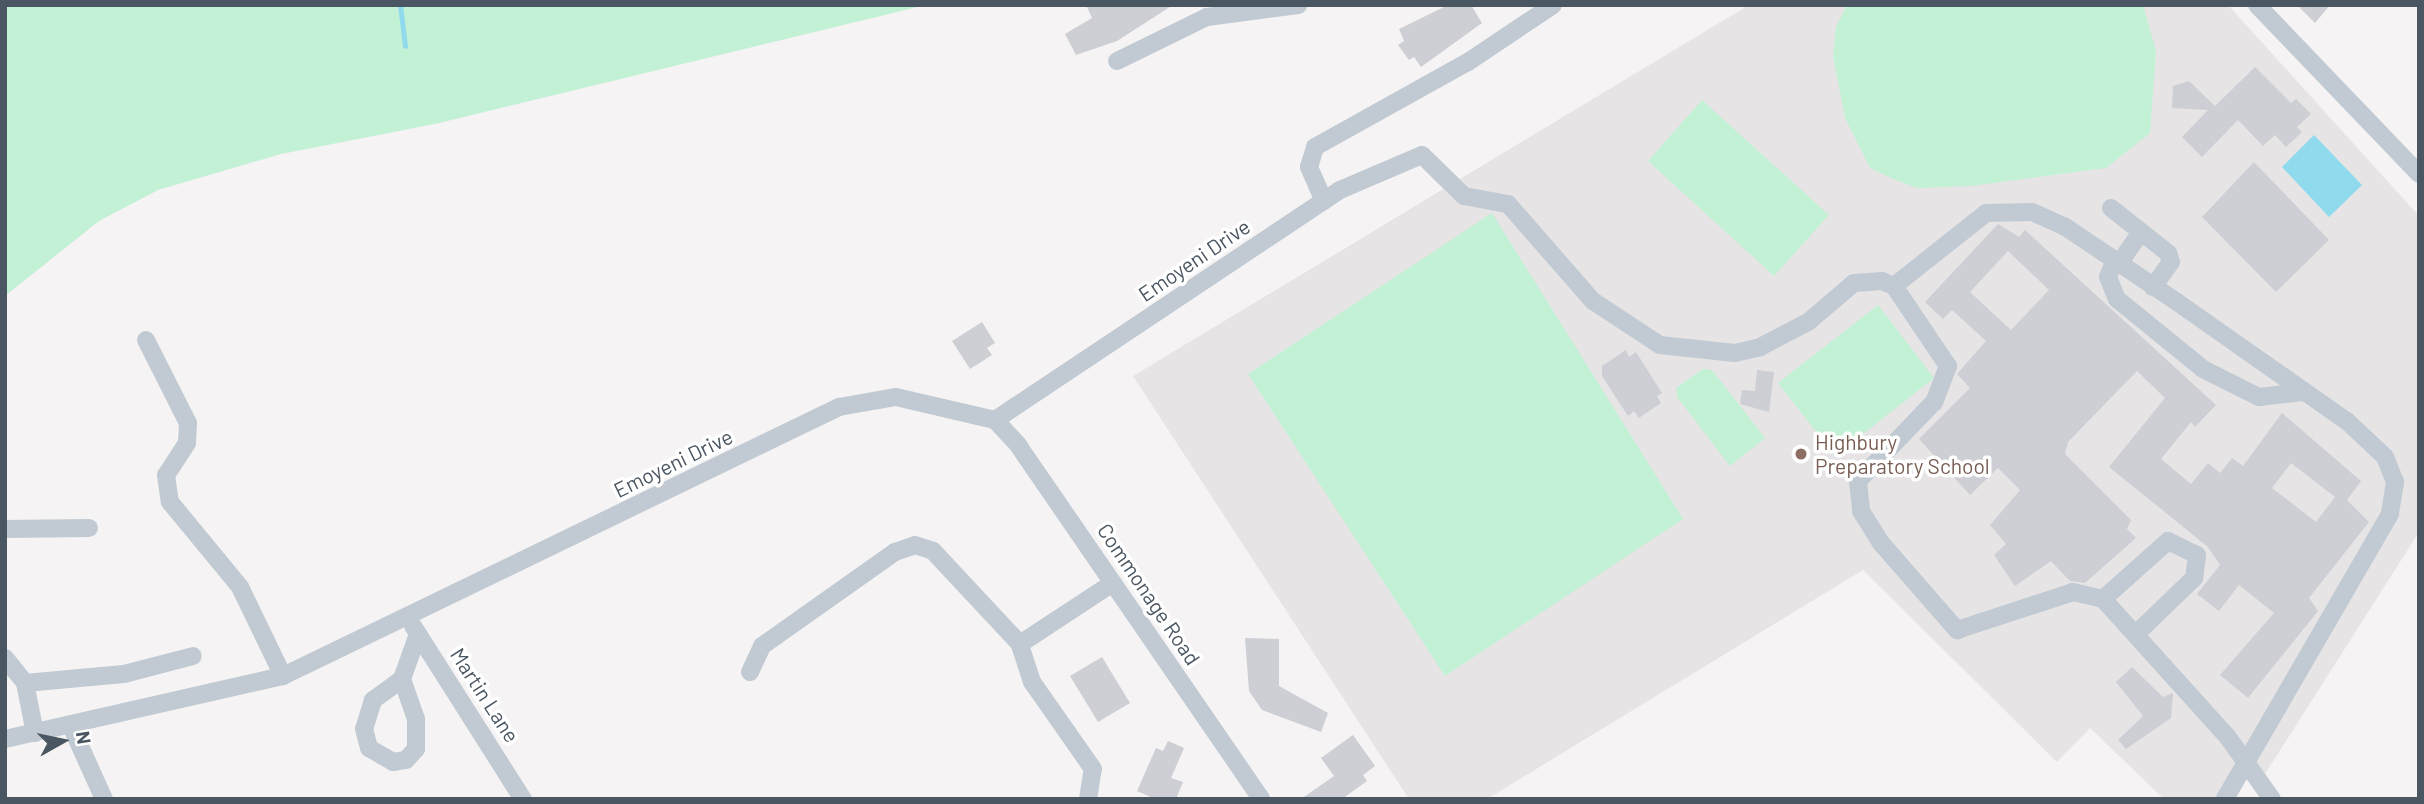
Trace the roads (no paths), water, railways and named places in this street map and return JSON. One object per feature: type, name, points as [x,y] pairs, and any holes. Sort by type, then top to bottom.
[{"type":"street","points":[[1117,61],[1206,17],[1298,5]]},
{"type":"street","points":[[1324,201],[1309,167],[1315,147],[1468,62],[1553,5]]},
{"type":"street","points":[[2257,5],[2419,174]]},
{"type":"street","name":"Emoyeni Drive","points":[[5,739],[283,676],[855,400],[924,401],[995,419],[1324,201],[1427,156],[1464,196],[1508,204],[1524,218],[1614,320],[1677,349],[1735,353],[1760,347],[1808,322],[1854,283],[1894,286]]},
{"type":"street","points":[[2225,799],[2244,766],[2394,501],[2393,472],[2373,443],[2064,226],[2008,208],[1986,213],[1894,286],[1948,366],[1934,402],[1858,481],[1861,511],[1881,543],[1957,630],[2073,592],[2103,599],[2227,736],[2244,766],[2272,799]]},
{"type":"street","points":[[2111,208],[2170,257],[2153,287]]},
{"type":"street","points":[[2141,232],[2108,277],[2117,299],[2203,369],[2259,397],[2303,392]]},
{"type":"street","points":[[146,341],[188,423],[187,443],[166,475],[170,502],[240,587],[283,676]]},
{"type":"street","name":"Commonage Road","points":[[995,419],[1113,583],[1261,799]]},
{"type":"street","points":[[5,529],[89,528]]},
{"type":"street","points":[[2103,599],[2168,541],[2197,555],[2194,578],[2136,634]]},
{"type":"street","points":[[750,672],[772,639],[895,552],[915,545],[933,551],[1020,644],[1032,682],[1093,769],[1088,799]]},
{"type":"street","points":[[1020,644],[1113,583]]},
{"type":"street","name":"Martin Lane","points":[[408,617],[523,799]]},
{"type":"street","points":[[402,679],[418,634]]},
{"type":"street","points":[[26,683],[124,674],[193,656]]},
{"type":"street","points":[[5,658],[26,683],[35,733]]},
{"type":"street","points":[[71,726],[104,799]]},
{"type":"water","points":[[2314,135],[2362,185],[2329,217],[2282,167]]},
{"type":"waterway","points":[[400,5],[405,46]]},
{"type":"place","name":"Highbury Preparatory School","points":[[1801,454]]}]
